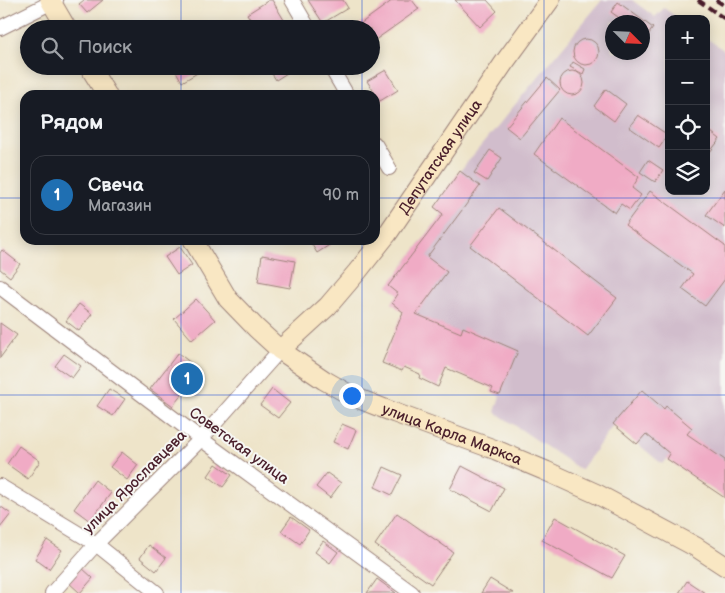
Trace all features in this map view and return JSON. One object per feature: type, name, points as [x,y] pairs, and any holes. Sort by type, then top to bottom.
[{"type":"main road","points":[[52,1],[62,20]]},
{"type":"main road","name":"Депутатская улица","points":[[380,243],[547,4]]},
{"type":"main road","points":[[95,75],[104,90]]},
{"type":"main road","name":"улица Карла Маркса","points":[[196,245],[228,299],[280,350],[324,380],[352,396],[496,450],[597,494],[725,566]]},
{"type":"main road","name":"Депутатская улица","points":[[280,350],[328,306],[378,245]]},
{"type":"street","points":[[292,0],[304,20]]},
{"type":"street","points":[[0,28],[52,1]]},
{"type":"street","points":[[335,75],[344,90]]},
{"type":"street","points":[[380,153],[389,168]]},
{"type":"street","name":"Советская улица","points":[[0,287],[200,439],[412,593]]},
{"type":"street","name":"улица Ярославцева","points":[[52,593],[96,544],[200,439],[280,350]]},
{"type":"street","points":[[0,486],[96,544],[157,593]]},
{"type":"shaded area","points":[[602,0],[632,0],[655,17],[664,8],[674,15],[665,15],[665,195],[710,195],[710,41],[725,51],[725,498],[667,459],[662,464],[614,424],[581,470],[495,412],[500,396],[491,392],[493,388],[446,368],[438,387],[419,378],[420,374],[404,367],[402,371],[382,363],[403,312],[392,303],[398,294],[388,286],[442,214],[434,207],[460,171]]},
{"type":"building","points":[[84,0],[103,0],[87,13],[79,4]]},
{"type":"building","points":[[272,0],[284,20],[251,20],[247,14]]},
{"type":"building","points":[[308,0],[343,0],[348,8],[328,20],[321,20]]},
{"type":"building","points":[[393,0],[412,0],[419,9],[380,37],[380,20],[365,20]]},
{"type":"building","points":[[455,0],[487,0],[497,11],[480,27]]},
{"type":"building","points":[[618,2],[636,15],[615,15],[611,12]]},
{"type":"building","points":[[586,39],[595,43],[599,52],[595,61],[586,65],[577,61],[573,52],[577,43]]},
{"type":"building","points":[[573,62],[585,69],[583,74],[570,67]]},
{"type":"building","points":[[386,70],[398,90],[380,101],[380,90],[373,90],[367,81]]},
{"type":"building","points":[[572,71],[580,75],[584,83],[580,91],[572,95],[564,91],[560,83],[564,75]]},
{"type":"building","points":[[178,75],[194,75],[182,82]]},
{"type":"building","points":[[273,75],[284,75],[276,80]]},
{"type":"building","points":[[547,78],[560,90],[520,138],[506,127]]},
{"type":"building","points":[[606,89],[626,104],[614,121],[594,106]]},
{"type":"building","points":[[638,115],[665,133],[665,139],[659,148],[629,127]]},
{"type":"building","points":[[559,118],[639,177],[632,188],[641,195],[630,210],[621,204],[615,213],[534,154]]},
{"type":"building","points":[[711,132],[720,139],[710,152],[710,150]]},
{"type":"building","points":[[490,150],[502,158],[487,181],[474,173]]},
{"type":"building","points":[[648,160],[663,170],[655,182],[640,172]]},
{"type":"building","points":[[460,171],[480,186],[427,257],[447,272],[416,314],[461,333],[463,327],[518,351],[500,395],[491,392],[493,388],[446,368],[438,387],[419,378],[420,374],[404,367],[402,371],[382,363],[403,312],[392,303],[398,294],[388,286],[443,214],[434,207]]},
{"type":"building","points":[[725,189],[725,228],[706,215]]},
{"type":"building","points":[[650,191],[725,246],[725,279],[705,306],[682,289],[693,274],[625,225]]},
{"type":"building","points":[[499,208],[617,298],[588,336],[470,246]]},
{"type":"building","points":[[312,245],[329,245],[317,253]]},
{"type":"building","points":[[180,247],[192,265],[177,275],[165,257]]},
{"type":"building","points":[[2,250],[20,264],[10,277],[0,269],[0,253]]},
{"type":"building","points":[[262,255],[295,261],[290,288],[258,282]]},
{"type":"building","points":[[196,299],[215,320],[192,340],[174,319]]},
{"type":"building","points":[[79,304],[92,314],[79,331],[66,321]]},
{"type":"building","points":[[0,323],[17,335],[0,358]]},
{"type":"building","points":[[178,353],[200,370],[173,406],[150,389]]},
{"type":"building","points":[[64,354],[81,366],[72,378],[55,366]]},
{"type":"building","points":[[109,389],[125,399],[113,416],[97,406]]},
{"type":"building","points":[[272,389],[290,403],[278,418],[260,405]]},
{"type":"building","points":[[642,390],[664,409],[666,406],[692,428],[687,434],[725,460],[725,498],[667,459],[670,454],[646,434],[637,444],[613,424]]},
{"type":"building","points":[[342,424],[356,430],[348,449],[333,442]]},
{"type":"building","points":[[19,446],[40,461],[28,479],[7,464]]},
{"type":"building","points":[[122,452],[138,465],[127,480],[110,467]]},
{"type":"building","points":[[216,464],[232,475],[223,487],[208,476]]},
{"type":"building","points":[[462,466],[504,488],[492,511],[450,489]]},
{"type":"building","points":[[384,467],[402,475],[392,495],[375,487]]},
{"type":"building","points":[[327,473],[341,483],[330,498],[316,487]]},
{"type":"building","points":[[95,480],[111,493],[90,521],[74,509]]},
{"type":"building","points":[[0,506],[11,514],[0,528]]},
{"type":"building","points":[[397,513],[453,552],[431,584],[375,545]]},
{"type":"building","points":[[291,517],[309,530],[300,544],[281,531]]},
{"type":"building","points":[[555,517],[625,556],[612,578],[542,540]]},
{"type":"building","points":[[47,540],[62,550],[49,569],[35,559]]},
{"type":"building","points":[[323,541],[338,552],[330,563],[315,552]]},
{"type":"building","points":[[149,545],[166,558],[156,571],[140,558]]},
{"type":"building","points":[[81,567],[93,578],[80,593],[68,582]]},
{"type":"building","points":[[377,579],[396,593],[367,593]]},
{"type":"building","points":[[490,579],[513,593],[481,593]]},
{"type":"building","points":[[687,581],[705,593],[679,593]]},
{"type":"railway","points":[[698,0],[725,19]]},
{"type":"railway","points":[[716,0],[725,6]]},
{"type":"place","name":"Свеча","points":[[187,379]]}]
